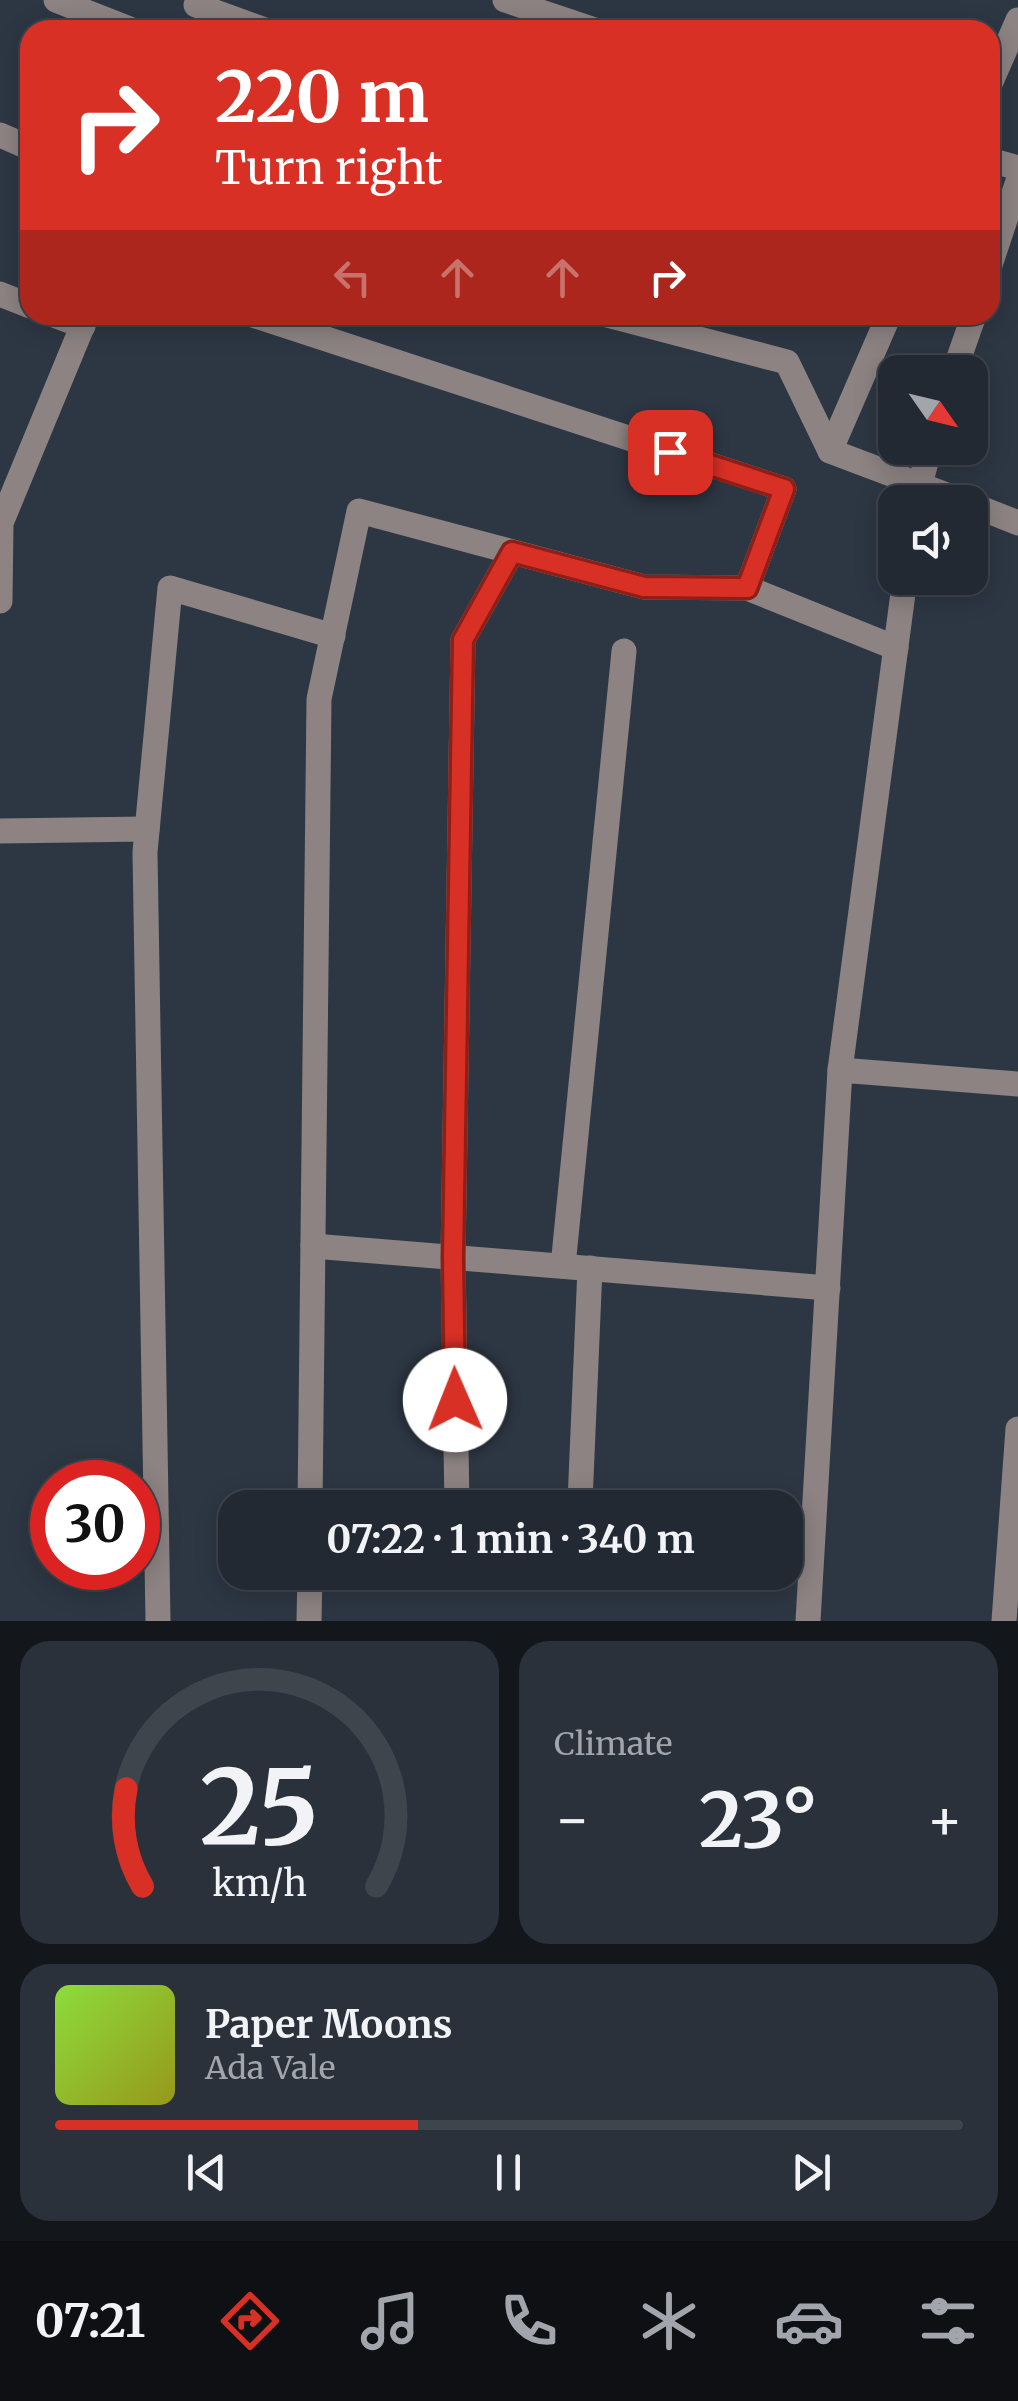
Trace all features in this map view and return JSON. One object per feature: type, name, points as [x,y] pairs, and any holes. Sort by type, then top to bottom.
[{"type":"street","points":[[56,0],[107,20]]},
{"type":"street","points":[[519,2],[568,20]]},
{"type":"street","points":[[193,12],[225,20]]},
{"type":"street","points":[[1000,61],[1018,20]]},
{"type":"street","points":[[1000,235],[1018,181]]},
{"type":"street","points":[[0,600],[1,523],[83,325]]},
{"type":"street","points":[[284,325],[784,489],[747,588]]},
{"type":"street","points":[[645,325],[787,362],[830,451],[900,485]]},
{"type":"street","points":[[830,451],[885,325]]},
{"type":"street","points":[[960,355],[970,325]]},
{"type":"street","points":[[310,1490],[319,699],[359,511],[644,587],[747,588],[896,648]]},
{"type":"street","points":[[988,511],[1018,523]]},
{"type":"street","points":[[457,1490],[453,1258],[463,640],[512,552]]},
{"type":"street","points":[[158,1621],[147,829],[170,588],[333,636]]},
{"type":"street","points":[[808,1621],[840,1070],[903,595]]},
{"type":"street","points":[[563,1266],[624,651]]},
{"type":"street","points":[[0,831],[147,829]]},
{"type":"street","points":[[840,1070],[1018,1084]]},
{"type":"street","points":[[313,1246],[828,1288]]},
{"type":"street","points":[[581,1490],[590,1268]]},
{"type":"street","points":[[1004,1621],[1018,1429]]},
{"type":"street","points":[[309,1621],[310,1590]]},
{"type":"route","points":[[455,1400],[453,1258],[463,640],[512,552],[644,587],[747,588],[784,489],[670,452]]}]
